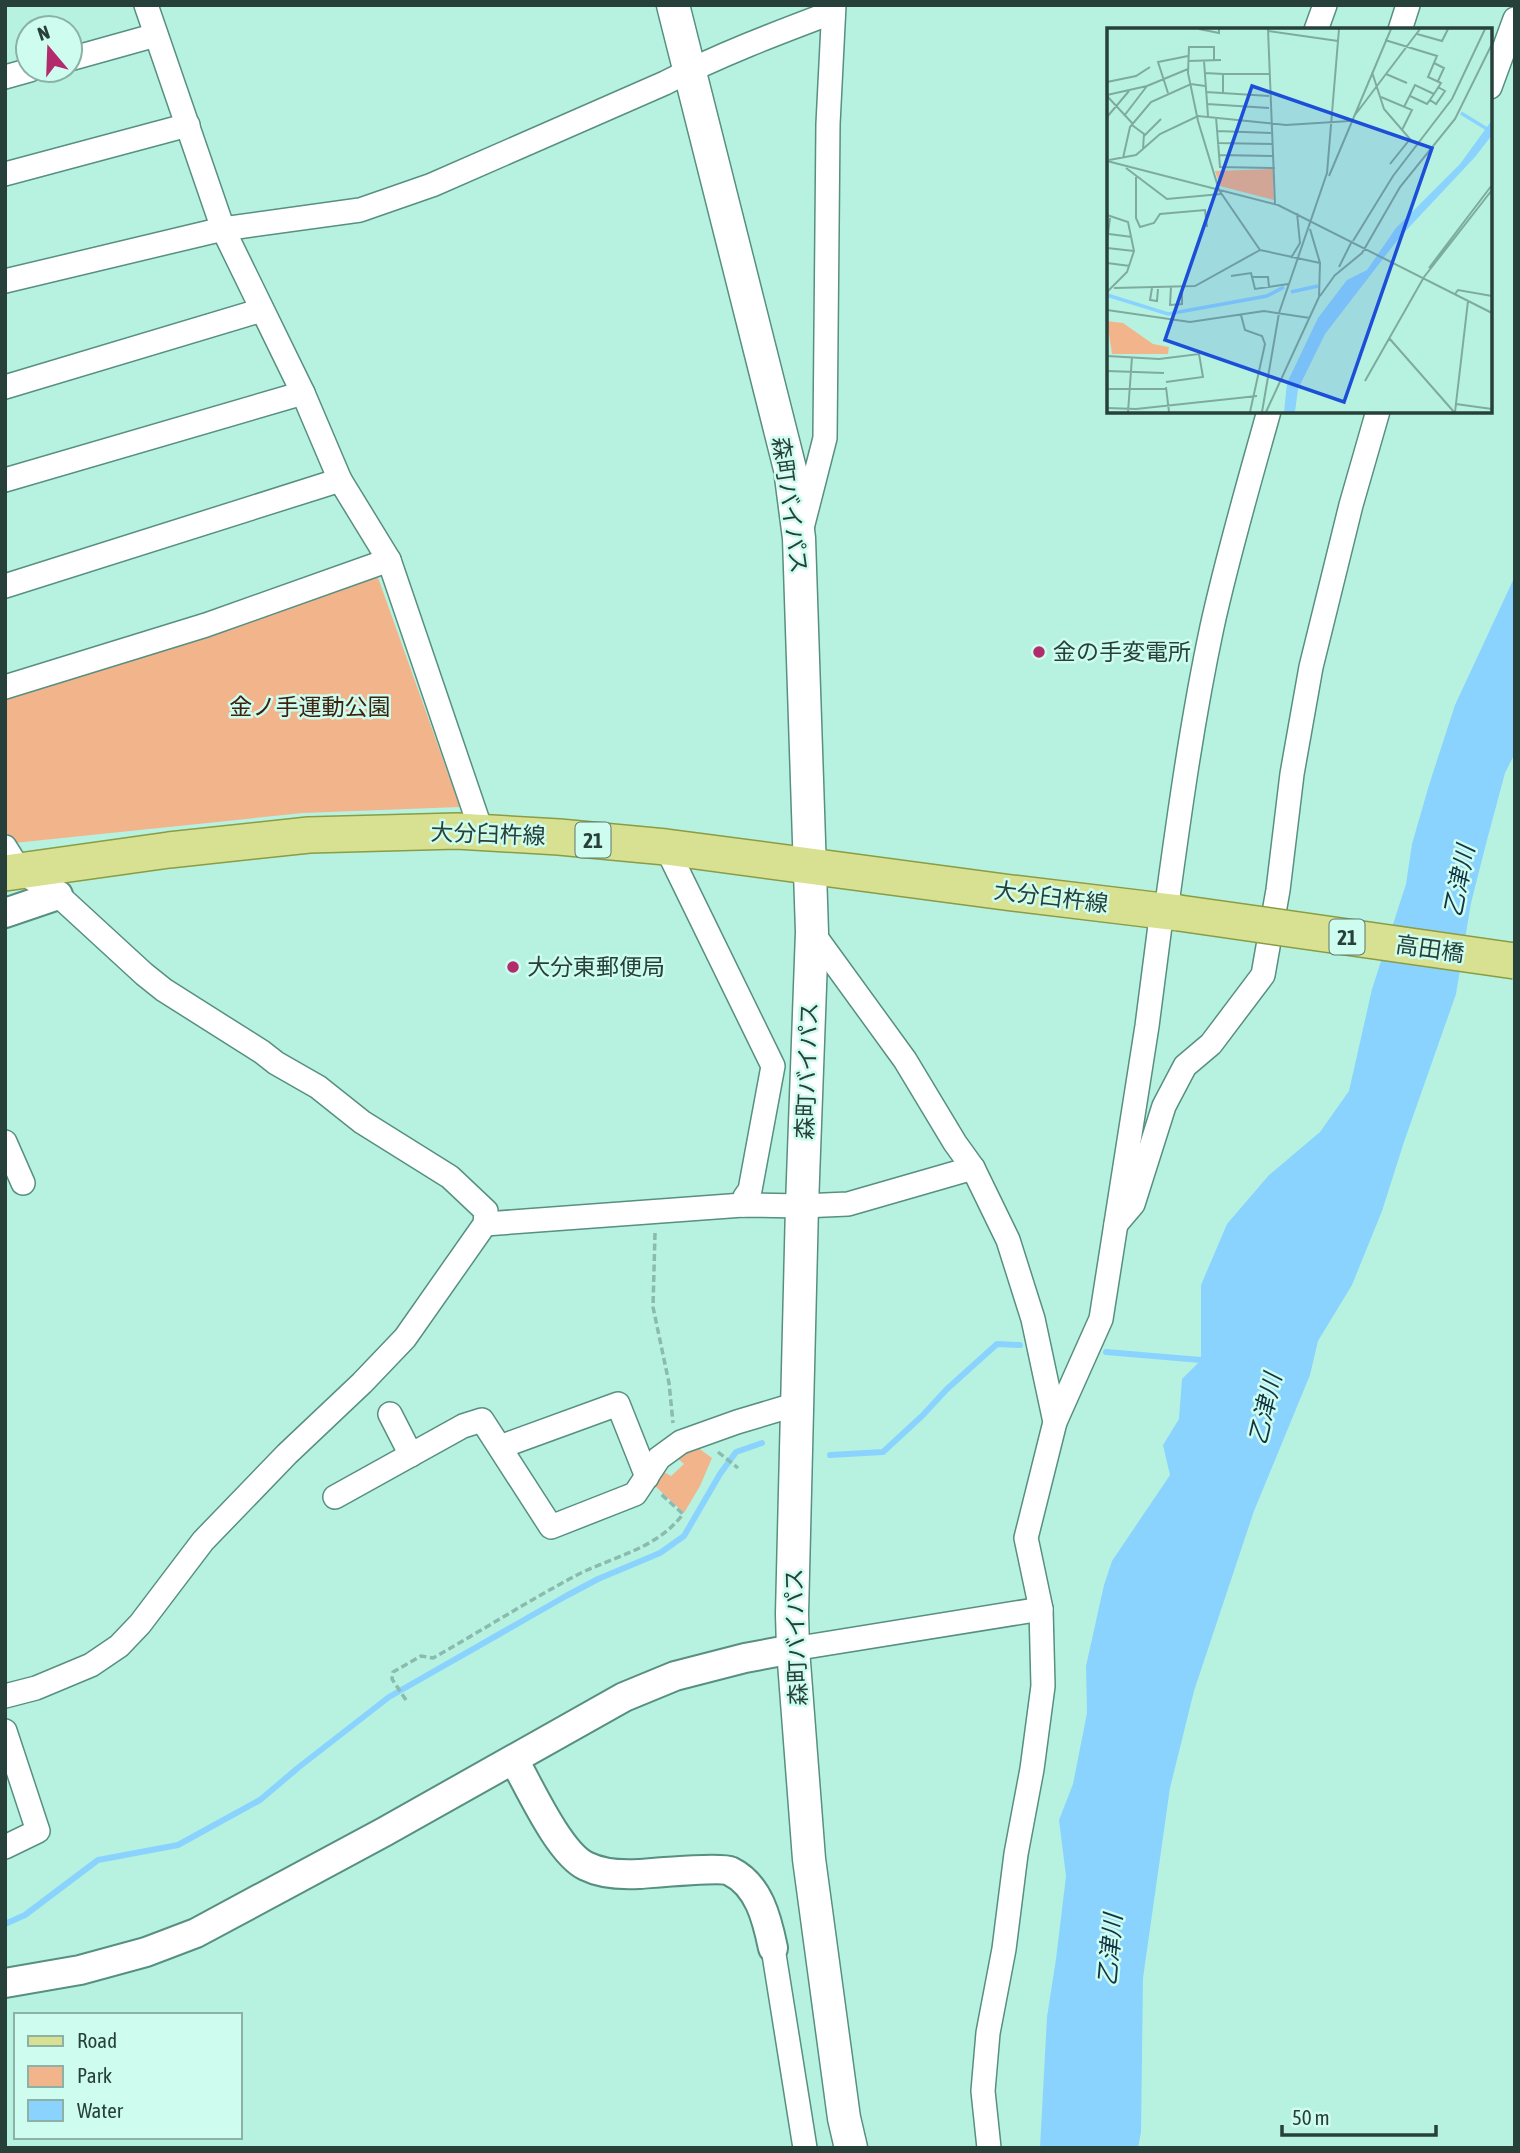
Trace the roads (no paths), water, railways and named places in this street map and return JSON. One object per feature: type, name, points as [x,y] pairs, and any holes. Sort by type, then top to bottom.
[{"type":"main road","name":"森町バイパス","points":[[673,5],[790,469],[799,538],[812,932],[802,1206],[793,1649],[809,1859],[840,2092],[851,2148]]},
{"type":"main road","name":"大分臼杵線","points":[[10,864],[309,835],[425,831],[482,833],[666,847],[1169,911]]},
{"type":"main road","name":"高田橋","points":[[1169,911],[1515,961]]},
{"type":"street","points":[[146,5],[223,229],[303,393],[340,480],[389,561],[482,833]]},
{"type":"street","points":[[1317,28],[1325,5]]},
{"type":"street","points":[[1400,28],[1408,5]]},
{"type":"street","points":[[5,281],[223,229],[360,210],[432,185],[834,8],[828,124],[825,438],[799,538]]},
{"type":"street","points":[[1492,82],[1515,19]]},
{"type":"street","points":[[84,55],[156,35]]},
{"type":"street","points":[[5,174],[188,125]]},
{"type":"street","points":[[5,387],[262,310]]},
{"type":"street","points":[[5,480],[303,393]]},
{"type":"street","points":[[989,2148],[983,2091],[988,2033],[1004,1949],[1043,1686],[1041,1609],[1026,1538],[1055,1422],[1101,1319],[1147,1026],[1169,911],[1190,744],[1212,628],[1239,516],[1268,413]]},
{"type":"street","points":[[1116,1224],[1133,1204],[1164,1106],[1185,1066],[1211,1044],[1263,975],[1278,890],[1292,774],[1311,667],[1351,505],[1377,413]]},
{"type":"street","points":[[5,586],[340,480]]},
{"type":"street","points":[[5,687],[206,625],[389,561]]},
{"type":"street","points":[[666,847],[772,1066],[750,1191],[745,1196],[743,1205]]},
{"type":"street","points":[[5,1696],[36,1688],[91,1665],[119,1646],[140,1624],[203,1541],[405,1338],[485,1224],[486,1211],[450,1177],[362,1122],[318,1087],[164,990],[58,895],[10,864]]},
{"type":"street","points":[[5,913],[58,895]]},
{"type":"street","points":[[812,932],[905,1060],[973,1168],[1008,1240],[1033,1319],[1055,1422]]},
{"type":"street","points":[[5,1142],[23,1183]]},
{"type":"street","points":[[485,1224],[743,1205],[848,1204],[973,1168]]},
{"type":"street","points":[[500,1447],[618,1404],[646,1476]]},
{"type":"street","points":[[335,1497],[463,1426],[482,1420],[551,1527],[635,1494],[659,1458],[681,1442],[797,1404]]},
{"type":"street","points":[[390,1414],[411,1455]]},
{"type":"street","points":[[5,1983],[80,1970],[146,1952],[196,1933],[624,1698],[676,1676],[793,1649],[1041,1609]]},
{"type":"street","points":[[5,1731],[38,1830],[5,1847]]},
{"type":"street","points":[[514,1760],[564,1848],[583,1866],[600,1872],[630,1874],[728,1869],[743,1880],[756,1895],[768,1920],[805,2148]]},
{"type":"water","name":"乙津川","points":[[1515,576],[1515,753],[1505,773],[1471,903],[1456,994],[1382,1211],[1352,1285],[1318,1341],[1310,1375],[1254,1511],[1194,1691],[1170,1788],[1143,1978],[1141,2132],[1138,2148],[1040,2148],[1047,2017],[1066,1876],[1059,1820],[1073,1784],[1087,1713],[1086,1666],[1104,1585],[1112,1561],[1170,1475],[1163,1445],[1179,1419],[1182,1379],[1201,1360],[1201,1285],[1227,1224],[1269,1175],[1320,1132],[1349,1091],[1372,989],[1406,884],[1412,844],[1429,785],[1455,705]]},
{"type":"waterway","points":[[830,1455],[883,1452],[997,1344],[1020,1345]]},
{"type":"waterway","points":[[1106,1352],[1201,1360],[1208,1358]]},
{"type":"waterway","points":[[5,1924],[25,1915],[98,1860],[178,1845],[260,1800],[389,1697],[566,1596],[598,1579],[660,1553],[684,1536],[736,1452],[762,1443]]},
{"type":"place","name":"金の手変電所","points":[[1039,652]]},
{"type":"place","name":"大分東郵便局","points":[[513,967]]},
{"type":"park label","name":"金ノ手運動公園","points":[[310,707]]}]
